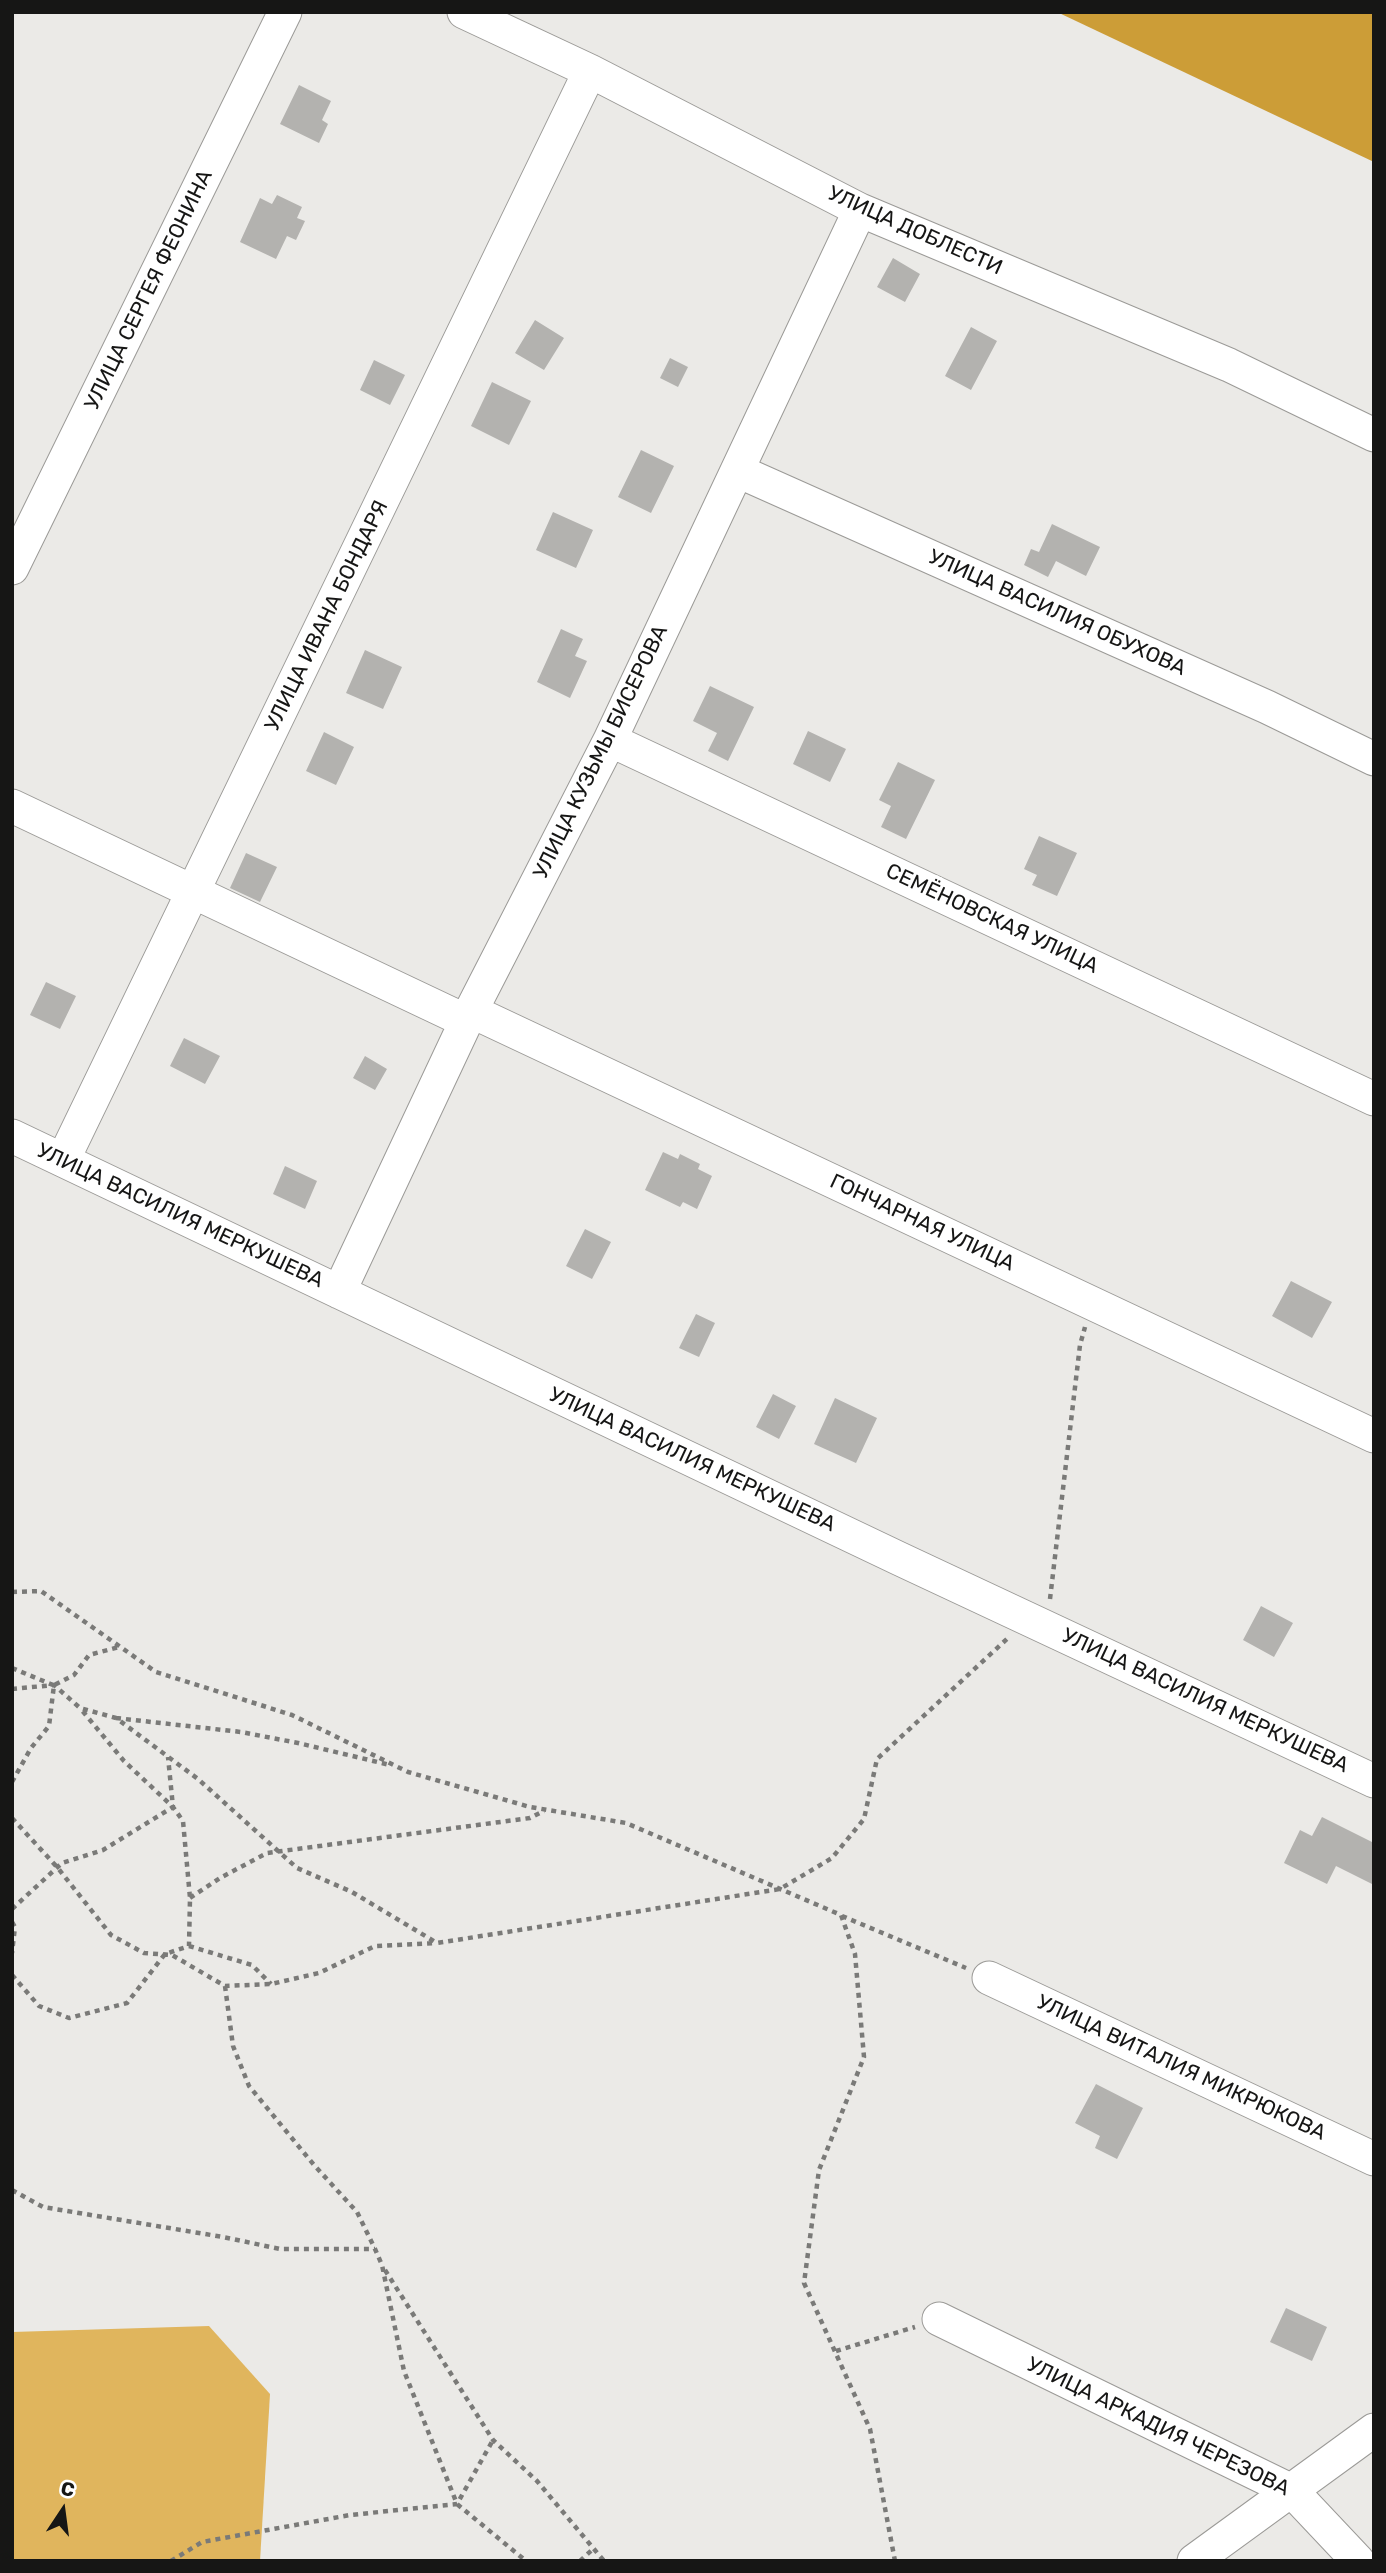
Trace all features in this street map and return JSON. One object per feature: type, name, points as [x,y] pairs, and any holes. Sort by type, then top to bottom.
[{"type":"street","name":"УЛИЦА СЕРГЕЯ ФЕОНИНА","points":[[12,568],[285,12]]},
{"type":"street","name":"УЛИЦА ДОБЛЕСТИ","points":[[464,12],[590,71],[860,210],[1229,365],[1374,435]]},
{"type":"street","name":"УЛИЦА ИВАНА БОНДАРЯ","points":[[63,1160],[590,71]]},
{"type":"street","name":"УЛИЦА КУЗЬМЫ БИСЕРОВА","points":[[340,1292],[468,1016],[610,740],[860,210]]},
{"type":"street","name":"УЛИЦА ВАСИЛИЯ ОБУХОВА","points":[[737,471],[1267,706],[1374,759]]},
{"type":"street","name":"СЕМЁНОВСКАЯ УЛИЦА","points":[[610,740],[1374,1099]]},
{"type":"street","name":"ГОНЧАРНАЯ УЛИЦА","points":[[12,806],[192,892],[468,1016],[1374,1436]]},
{"type":"street","name":"УЛИЦА ВАСИЛИЯ МЕРКУШЕВА","points":[[12,1136],[1374,1781]]},
{"type":"street","name":"УЛИЦА ВИТАЛИЯ МИКРЮКОВА","points":[[989,1978],[1374,2159]]},
{"type":"street","name":"УЛИЦА АРКАДИЯ ЧЕРЕЗОВА","points":[[939,2319],[1293,2491],[1358,2561]]},
{"type":"street","points":[[1194,2561],[1374,2430]]},
{"type":"path","points":[[12,1592],[41,1591],[156,1672],[292,1715],[401,1768]]},
{"type":"path","points":[[12,1689],[54,1685],[74,1675],[89,1655],[120,1647]]},
{"type":"path","points":[[12,1668],[54,1685],[80,1708],[124,1761],[173,1807],[183,1821],[190,1898],[190,1946]]},
{"type":"path","points":[[12,1783],[31,1748],[49,1726],[54,1685]]},
{"type":"path","points":[[80,1708],[116,1718],[241,1732],[298,1742],[401,1768],[505,1800],[546,1810],[626,1823],[989,1978]]},
{"type":"path","points":[[116,1718],[198,1779],[297,1868],[352,1892],[437,1943]]},
{"type":"path","points":[[168,1756],[173,1807]]},
{"type":"path","points":[[12,1909],[62,1863],[103,1850],[173,1807]]},
{"type":"path","points":[[190,1898],[220,1878],[267,1853],[530,1818],[546,1810]]},
{"type":"path","points":[[12,1818],[57,1867],[111,1935],[144,1954],[172,1955],[225,1986],[271,1984],[319,1973],[374,1946],[437,1943],[780,1889]]},
{"type":"path","points":[[841,1915],[855,1954],[864,2057],[819,2170],[804,2283],[870,2429],[895,2561]]},
{"type":"path","points":[[12,1922],[15,1927],[12,1953]]},
{"type":"path","points":[[12,1975],[39,2006],[69,2018],[127,2003],[165,1955],[190,1946],[252,1965],[271,1984]]},
{"type":"path","points":[[225,1986],[233,2046],[249,2087],[357,2212],[382,2264],[493,2440],[537,2481],[604,2561]]},
{"type":"path","points":[[12,2190],[43,2207],[280,2249],[375,2249]]},
{"type":"path","points":[[382,2264],[404,2371],[457,2504],[526,2561]]},
{"type":"path","points":[[836,2351],[939,2319]]},
{"type":"path","points":[[457,2504],[493,2440]]},
{"type":"path","points":[[172,2561],[202,2542],[350,2515],[457,2504]]},
{"type":"path","points":[[580,2561],[594,2548]]},
{"type":"shaded area","points":[[1057,12],[1374,12],[1374,162]]},
{"type":"shaded area","points":[[209,2326],[270,2394],[260,2561],[12,2561],[12,2332]]},
{"type":"building","points":[[299,85],[331,101],[322,120],[328,124],[319,143],[280,124]]},
{"type":"building","points":[[277,195],[302,207],[297,218],[305,221],[296,240],[287,236],[276,259],[240,242],[260,198],[272,204]]},
{"type":"building","points":[[893,258],[920,274],[905,302],[877,287]]},
{"type":"building","points":[[535,320],[564,338],[544,370],[515,353]]},
{"type":"building","points":[[971,327],[997,341],[971,390],[945,376]]},
{"type":"building","points":[[670,358],[688,367],[678,387],[660,378]]},
{"type":"building","points":[[374,360],[405,375],[390,405],[360,390]]},
{"type":"building","points":[[492,382],[531,401],[509,445],[471,426]]},
{"type":"building","points":[[641,450],[674,466],[651,513],[618,497]]},
{"type":"building","points":[[553,512],[593,530],[576,568],[536,550]]},
{"type":"building","points":[[1052,524],[1100,547],[1086,576],[1056,561],[1048,577],[1024,565],[1031,549],[1039,552]]},
{"type":"building","points":[[561,629],[583,639],[575,656],[587,661],[570,698],[537,682]]},
{"type":"building","points":[[365,650],[402,667],[383,709],[346,693]]},
{"type":"building","points":[[710,686],[754,707],[728,761],[708,751],[717,733],[693,721]]},
{"type":"building","points":[[808,731],[846,749],[830,782],[793,764]]},
{"type":"building","points":[[324,732],[354,747],[336,785],[306,771]]},
{"type":"building","points":[[898,762],[935,780],[906,839],[881,827],[891,806],[879,800]]},
{"type":"building","points":[[1039,836],[1077,853],[1057,896],[1032,885],[1037,875],[1024,869]]},
{"type":"building","points":[[246,853],[277,867],[260,902],[230,888]]},
{"type":"building","points":[[46,982],[76,996],[60,1029],[30,1015]]},
{"type":"building","points":[[184,1038],[220,1056],[205,1084],[170,1066]]},
{"type":"building","points":[[365,1056],[387,1069],[375,1090],[353,1078]]},
{"type":"building","points":[[663,1152],[678,1159],[680,1154],[700,1164],[698,1169],[712,1176],[697,1209],[683,1202],[680,1207],[645,1190]]},
{"type":"building","points":[[285,1166],[317,1181],[305,1209],[273,1194]]},
{"type":"building","points":[[585,1229],[611,1242],[592,1279],[566,1266]]},
{"type":"building","points":[[1291,1281],[1332,1302],[1312,1338],[1272,1316]]},
{"type":"building","points":[[696,1314],[715,1323],[699,1357],[679,1348]]},
{"type":"building","points":[[773,1394],[796,1406],[779,1439],[756,1427]]},
{"type":"building","points":[[835,1398],[877,1418],[856,1463],[814,1444]]},
{"type":"building","points":[[1261,1606],[1293,1623],[1274,1657],[1243,1640]]},
{"type":"building","points":[[1322,1817],[1374,1843],[1374,1885],[1336,1866],[1327,1884],[1284,1863],[1300,1830],[1312,1836]]},
{"type":"building","points":[[1096,2084],[1143,2108],[1117,2159],[1095,2148],[1100,2136],[1075,2123]]},
{"type":"building","points":[[1286,2308],[1327,2327],[1312,2361],[1270,2342]]}]
